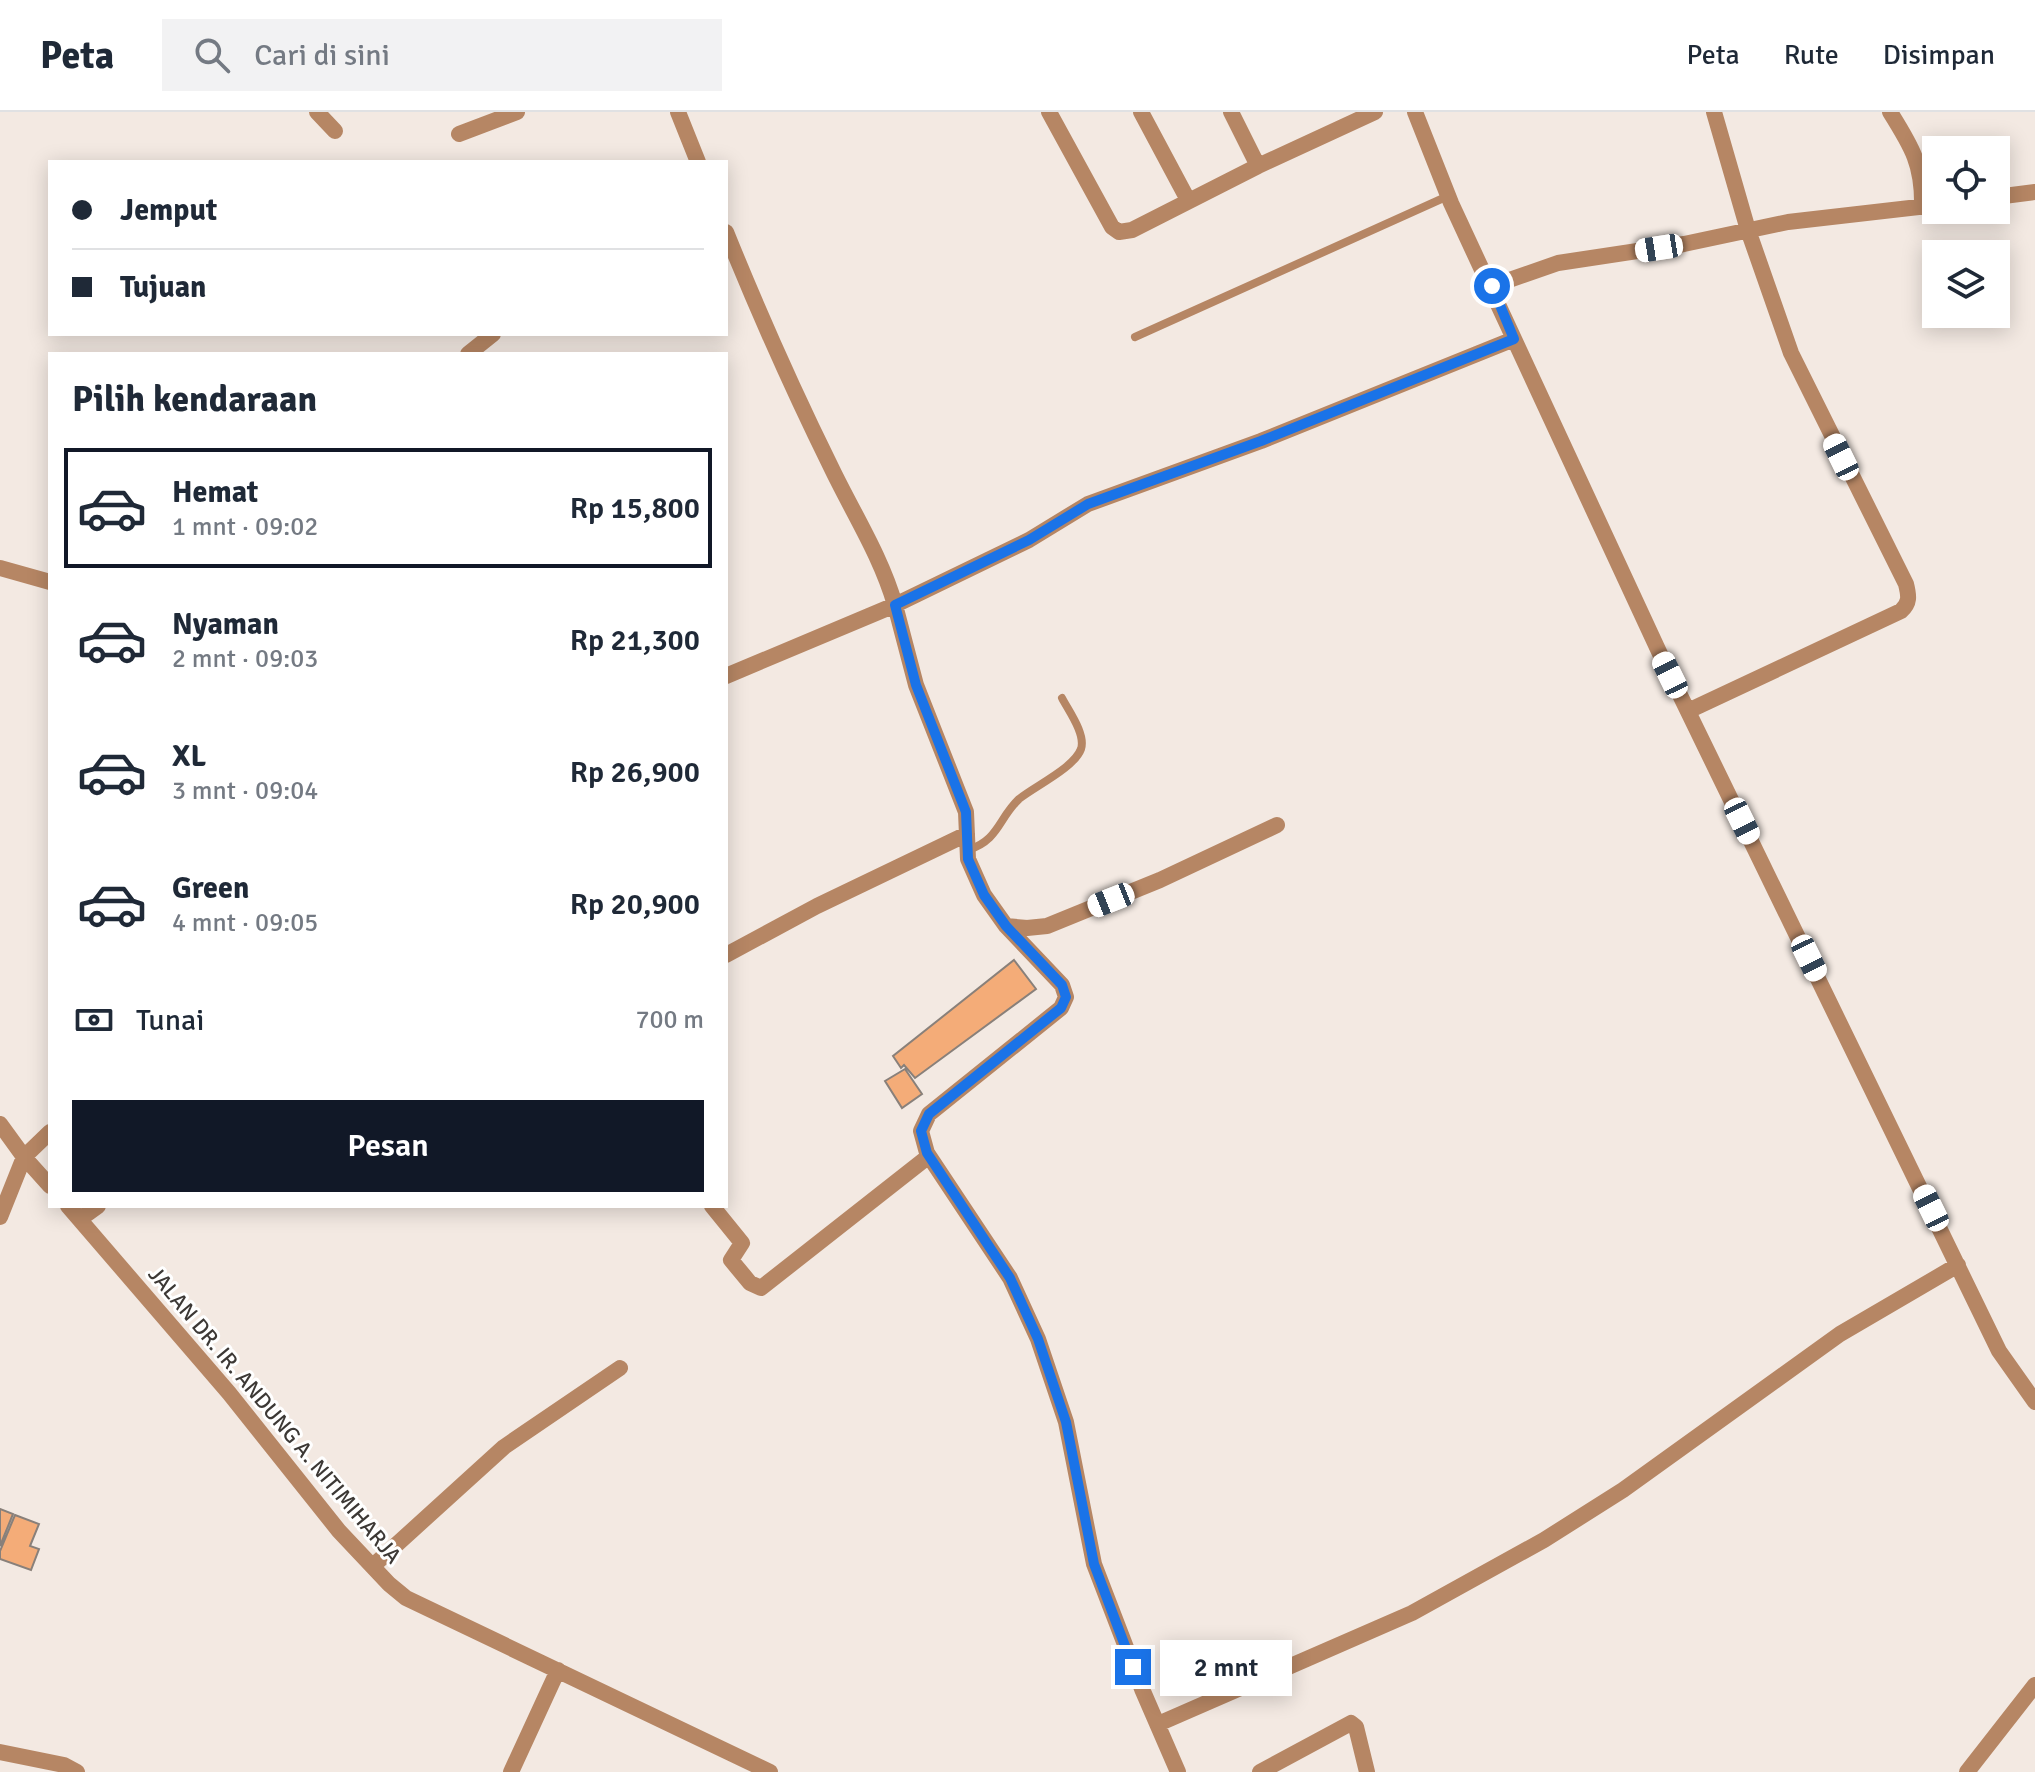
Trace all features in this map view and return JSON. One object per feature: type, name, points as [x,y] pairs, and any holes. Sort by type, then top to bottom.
[{"type":"street","points":[[317,112],[335,131]]},
{"type":"street","points":[[459,134],[517,112]]},
{"type":"street","points":[[678,112],[697,160]]},
{"type":"street","points":[[1049,112],[1112,227],[1119,232],[1132,230],[1258,166],[1375,112]]},
{"type":"street","points":[[1141,112],[1188,200]]},
{"type":"street","points":[[1231,112],[1258,166]]},
{"type":"street","points":[[1415,112],[1449,196],[1514,339],[1688,711],[1999,1351],[2035,1402]]},
{"type":"street","points":[[1688,711],[1901,611],[1907,605],[1909,595],[1791,353],[1748,230],[1714,112]]},
{"type":"street","points":[[1890,112],[1916,154],[1922,182]]},
{"type":"street","points":[[2010,195],[2035,192]]},
{"type":"street","points":[[1492,286],[1558,263],[1684,244],[1788,222],[1922,207]]},
{"type":"street","points":[[728,237],[756,306],[831,468],[886,576],[916,685],[966,812],[968,859],[984,895],[1006,926],[1062,985],[1066,997],[1061,1008],[929,1114],[921,1131],[929,1156],[1010,1278],[1038,1339],[1066,1422],[1094,1564],[1178,1772]]},
{"type":"street","points":[[470,352],[490,336]]},
{"type":"street","points":[[728,675],[895,605],[1029,540],[1088,504],[1261,441],[1514,339]]},
{"type":"street","points":[[0,568],[48,581]]},
{"type":"street","points":[[1006,926],[1047,926],[1160,880],[1277,825]]},
{"type":"street","points":[[728,954],[817,906],[968,842]]},
{"type":"street","points":[[0,1124],[48,1184]]},
{"type":"street","points":[[0,1217],[24,1157],[48,1134]]},
{"type":"street","points":[[714,1208],[742,1243],[731,1260],[750,1283],[761,1288],[929,1156]]},
{"type":"street","name":"JALAN DR. IR. ANDUNG A. NITIMIHARJA","points":[[74,1212],[229,1393],[339,1531],[406,1598],[770,1772]]},
{"type":"street","points":[[1158,1724],[1412,1613],[1544,1540],[1623,1490],[1840,1334],[1958,1265]]},
{"type":"street","points":[[374,1565],[497,1453],[620,1368]]},
{"type":"street","points":[[511,1772],[558,1670]]},
{"type":"street","points":[[1967,1772],[2035,1685]]},
{"type":"street","points":[[1260,1772],[1351,1723],[1356,1727],[1367,1772]]},
{"type":"street","points":[[0,1752],[42,1759],[77,1772]]},
{"type":"lane","points":[[1135,337],[1449,196]]},
{"type":"lane","points":[[968,842],[985,844],[1018,801],[1078,754],[1080,735],[1062,698]]},
{"type":"building","points":[[1014,960],[1036,989],[915,1078],[904,1065],[901,1068],[893,1056]]},
{"type":"building","points":[[905,1069],[922,1094],[902,1108],[885,1081]]},
{"type":"building","points":[[0,1509],[13,1514],[0,1546]]},
{"type":"building","points":[[15,1515],[39,1524],[30,1546],[39,1549],[31,1570],[0,1559],[0,1551]]},
{"type":"route","points":[[1133,1667],[1094,1564],[1066,1422],[1038,1339],[1010,1278],[927,1153],[921,1131],[929,1114],[1061,1008],[1066,997],[1062,985],[1006,926],[984,895],[968,859],[966,812],[916,685],[895,605],[1029,540],[1088,504],[1261,441],[1514,339],[1492,286]]}]
